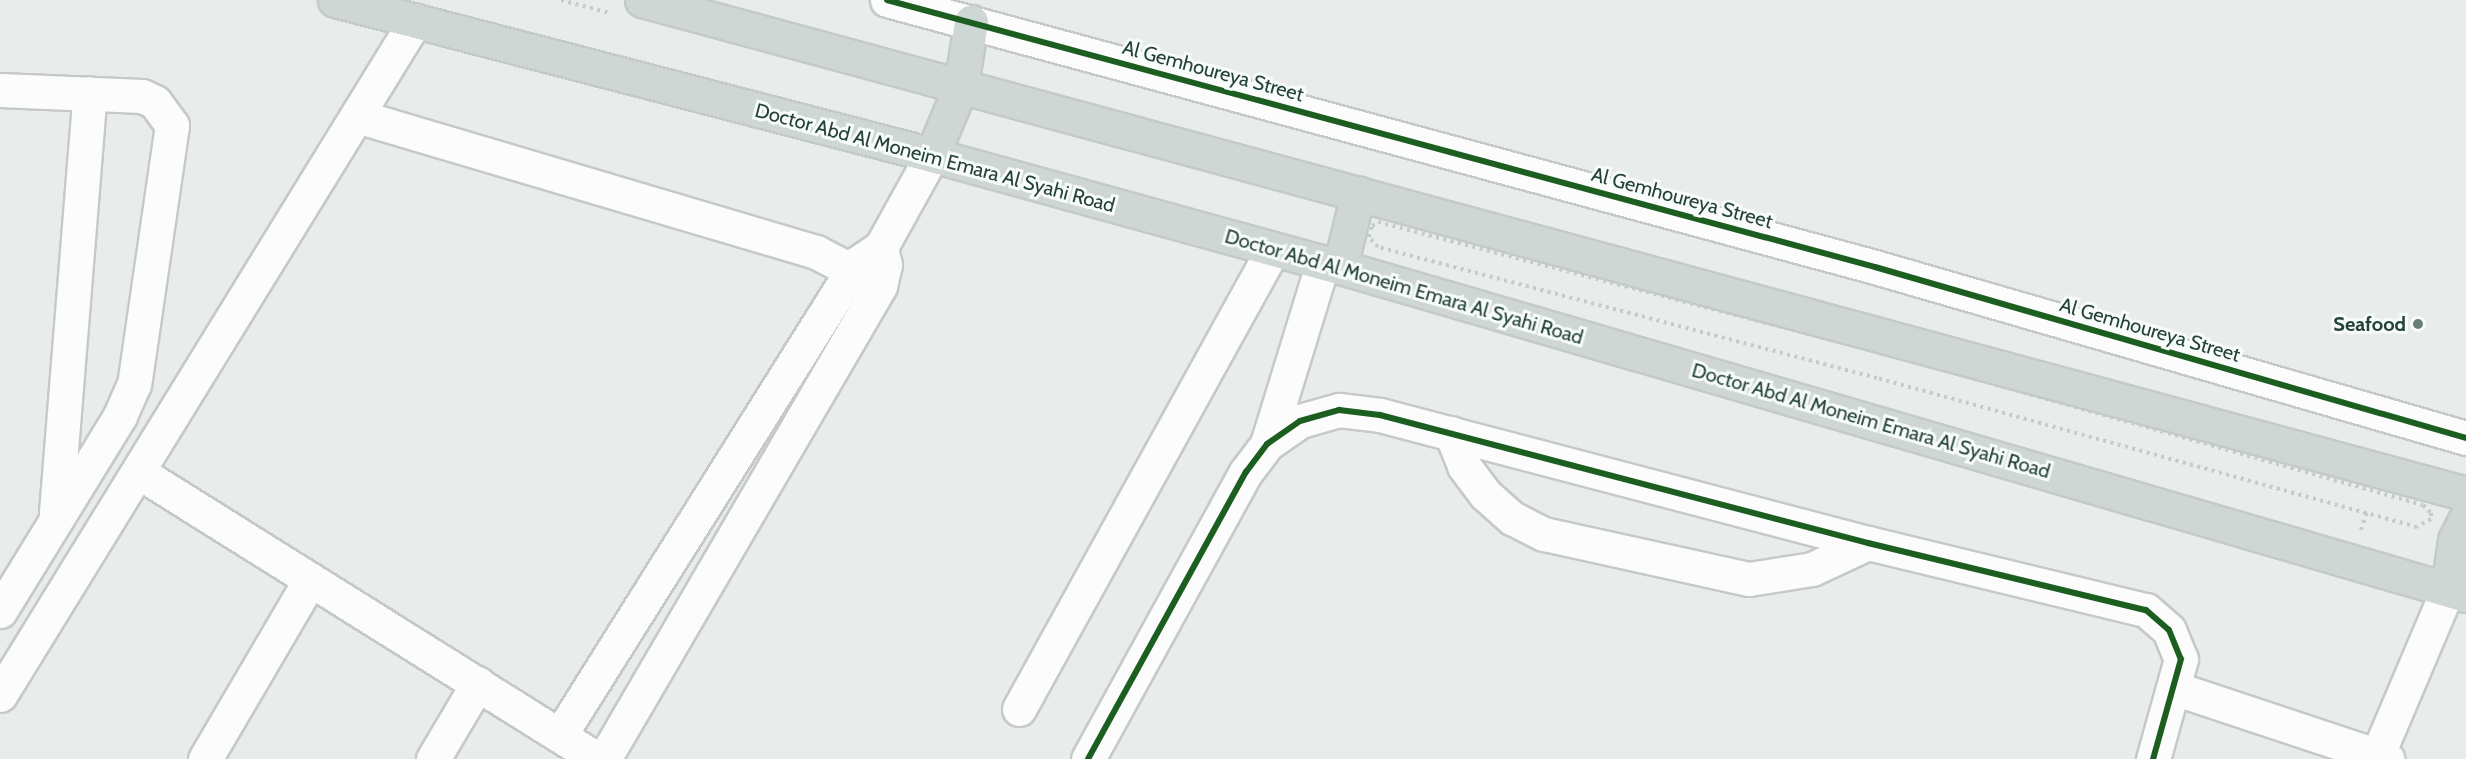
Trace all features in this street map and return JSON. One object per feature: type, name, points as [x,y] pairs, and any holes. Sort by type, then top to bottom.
[{"type":"main road","name":"Doctor Abd Al Moneim Emara Al Syahi Road","points":[[335,0],[932,155],[1331,265],[2457,592]]},
{"type":"main road","points":[[642,0],[2466,494]]},
{"type":"main road","points":[[932,155],[961,86],[972,11]]},
{"type":"main road","points":[[1331,265],[1358,193]]},
{"type":"main road","points":[[2457,592],[2451,556],[2466,518]]},
{"type":"street","name":"Al Gemhoureya Street","points":[[887,0],[972,11],[1875,267],[2466,438]]},
{"type":"street","points":[[0,695],[140,473],[415,21]]},
{"type":"street","points":[[0,90],[142,96],[155,102],[172,125],[134,384],[120,416],[0,611]]},
{"type":"street","points":[[55,520],[90,93]]},
{"type":"street","points":[[357,116],[816,252],[880,286]]},
{"type":"street","points":[[560,735],[852,270],[862,258],[881,247],[932,155]]},
{"type":"street","points":[[604,759],[880,286],[885,265],[881,247]]},
{"type":"street","points":[[1019,709],[1273,249]]},
{"type":"street","points":[[1088,759],[1246,472],[1267,444],[1331,265]]},
{"type":"street","points":[[1267,444],[1300,421],[1340,410],[1380,415],[1868,543],[2146,610],[2159,619],[2177,644],[2181,659],[2153,759]]},
{"type":"street","points":[[1451,433],[1464,466],[1485,494],[1512,518],[1544,534],[1749,579],[1812,569],[1868,543]]},
{"type":"street","points":[[140,473],[597,759]]},
{"type":"street","points":[[205,759],[310,580]]},
{"type":"street","points":[[2174,688],[2382,757],[2457,592]]},
{"type":"street","points":[[433,759],[478,683]]},
{"type":"cycle path","points":[[887,0],[1875,267],[2466,438]]},
{"type":"cycle path","points":[[1088,759],[1246,472],[1267,444],[1300,421],[1339,410],[1380,415],[1868,543],[2146,610],[2169,630],[2181,659],[2153,759]]},
{"type":"place","name":"Seafood","points":[[2418,324]]}]
